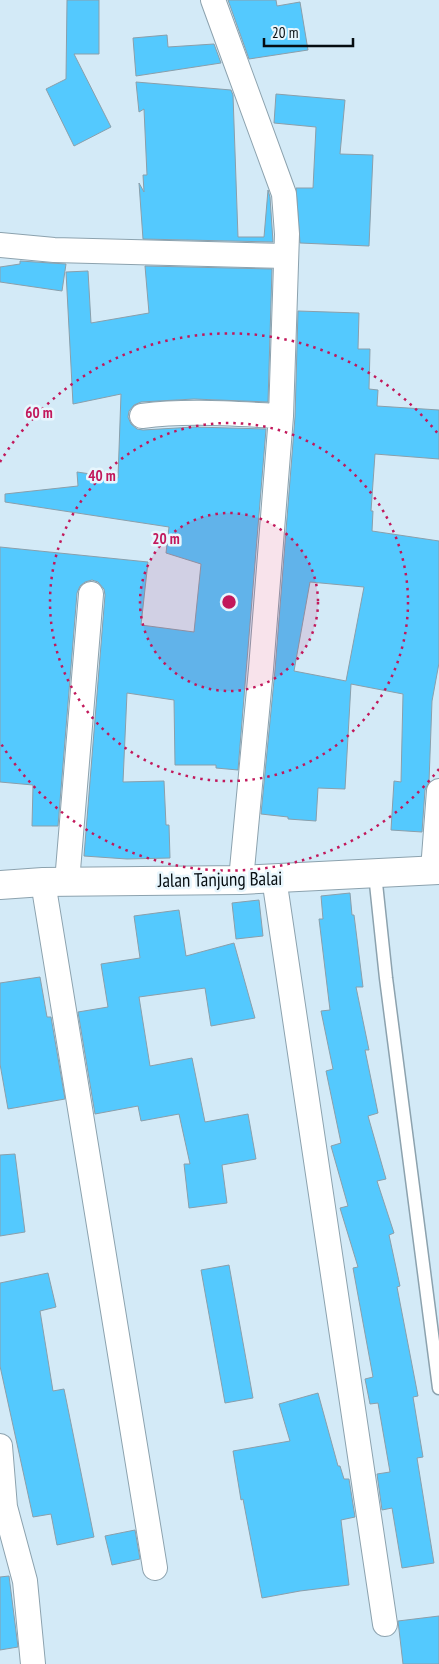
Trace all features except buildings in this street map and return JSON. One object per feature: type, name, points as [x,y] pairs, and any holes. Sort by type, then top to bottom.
[{"type":"street","points":[[213,0],[284,194],[288,234],[281,416],[242,880]]},
{"type":"street","points":[[0,245],[54,250],[286,256]]},
{"type":"street","points":[[142,416],[192,412],[281,416]]},
{"type":"street","points":[[91,594],[55,882],[155,1568]]},
{"type":"street","points":[[436,870],[439,791]]},
{"type":"street","name":"Jalan Tanjung Balai","points":[[0,885],[55,882],[242,880],[436,870]]},
{"type":"street","points":[[274,878],[385,1624]]},
{"type":"street","points":[[0,1446],[3,1507],[25,1581],[33,1664]]},
{"type":"lane","points":[[374,874],[439,1388]]}]
